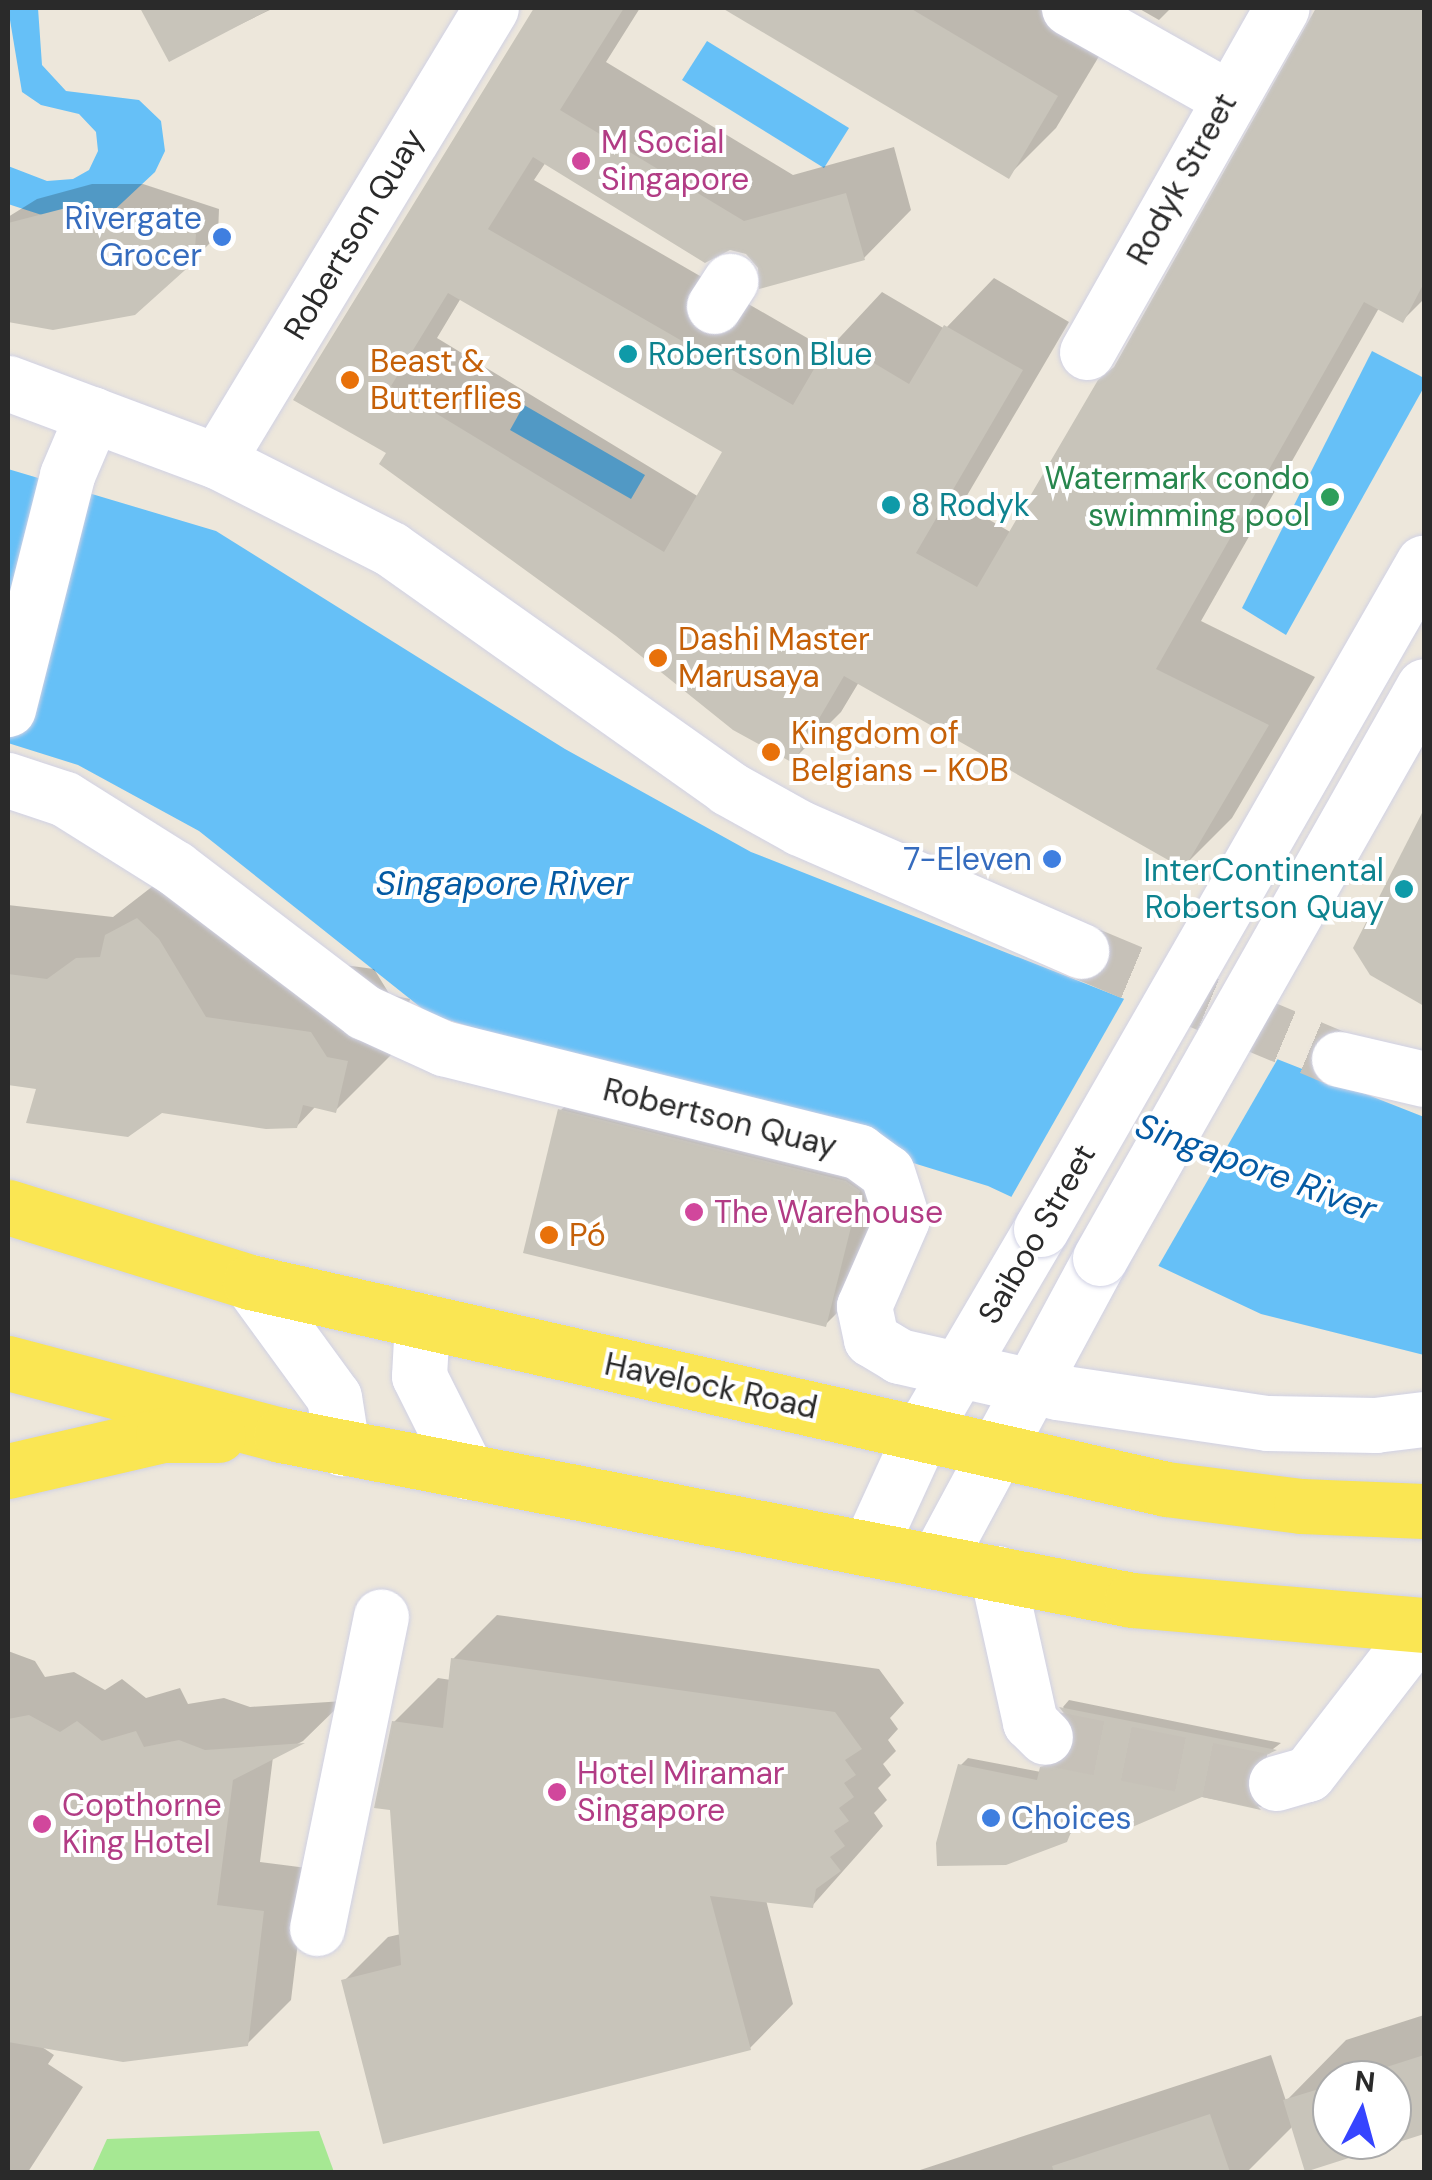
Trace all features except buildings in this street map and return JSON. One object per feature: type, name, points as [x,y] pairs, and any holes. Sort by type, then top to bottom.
[{"type":"main road","name":"Havelock Road","points":[[8,1207],[250,1282],[923,1430],[1166,1489],[1301,1506],[1424,1511]]},
{"type":"main road","points":[[8,1363],[342,1448],[1132,1600],[1424,1625]]},
{"type":"main road","points":[[8,1471],[163,1435],[281,1435]]},
{"type":"street","name":"Robertson Quay","points":[[217,461],[491,8]]},
{"type":"street","points":[[1069,8],[1227,97]]},
{"type":"street","name":"Rodyk Street","points":[[1087,352],[1227,97],[1282,8]]},
{"type":"street","points":[[8,383],[217,461],[391,548],[728,788],[806,814],[1081,951]]},
{"type":"street","points":[[8,709],[67,474],[93,414]]},
{"type":"street","name":"Saiboo Street","points":[[869,1548],[923,1430],[1424,562]]},
{"type":"street","name":"Saiboo Street","points":[[937,1562],[994,1449],[1100,1258],[1424,686]]},
{"type":"street","name":"Robertson Quay","points":[[8,780],[65,800],[174,868],[364,1012],[442,1048],[859,1152],[887,1172],[902,1219],[864,1306],[871,1339],[899,1356],[1030,1387],[1268,1422],[1375,1425],[1424,1419]]},
{"type":"street","points":[[1339,1059],[1424,1079]]},
{"type":"street","points":[[250,1282],[334,1397],[342,1448]]},
{"type":"street","points":[[422,1321],[419,1376],[467,1472]]},
{"type":"street","points":[[997,1573],[1030,1722],[1046,1737]]},
{"type":"street","points":[[317,1928],[381,1616]]},
{"type":"street","points":[[1276,1784],[1308,1774],[1424,1625]]},
{"type":"green space","points":[[319,2131],[334,2172],[92,2172],[107,2139]]},
{"type":"water","points":[[8,8],[38,8],[42,65],[66,91],[139,100],[161,121],[165,151],[155,172],[109,215],[54,219],[8,204],[8,166],[47,181],[73,179],[89,170],[98,151],[96,132],[79,114],[41,105],[22,92]]},
{"type":"water","points":[[707,41],[849,128],[824,168],[682,80]]},
{"type":"water","name":"Watermark condo swimming pool","points":[[1372,351],[1424,378],[1424,387],[1286,635],[1242,608]]},
{"type":"water","points":[[524,405],[645,475],[631,499],[510,430]]},
{"type":"water","name":"Singapore River","points":[[8,469],[216,531],[565,749],[751,852],[1424,1117],[1424,1355],[1261,1314],[988,1186],[429,1014],[199,831],[78,765],[8,743]]},
{"type":"pier","points":[[1128,992],[1280,1055],[1156,1270],[1009,1201]]},
{"type":"tunnel","points":[[1081,951],[1339,1059]]},
{"type":"tunnel","points":[[1045,1737],[1276,1783]]},
{"type":"place","name":"M Social Singapore","points":[[581,161]]},
{"type":"place","name":"Rivergate Grocer","points":[[222,237]]},
{"type":"place","name":"Robertson Blue","points":[[628,354]]},
{"type":"place","name":"Beast & Butterflies","points":[[350,380]]},
{"type":"place","name":"Watermark condo swimming pool","points":[[1330,497]]},
{"type":"place","name":"8 Rodyk","points":[[891,505]]},
{"type":"place","name":"Dashi Master Marusaya","points":[[658,658]]},
{"type":"place","name":"Kingdom of Belgians - KOB","points":[[771,752]]},
{"type":"place","name":"7-Eleven","points":[[1052,859]]},
{"type":"place","name":"InterContinental Robertson Quay","points":[[1404,889]]},
{"type":"place","name":"The Warehouse","points":[[694,1212]]},
{"type":"place","name":"Pó","points":[[549,1235]]},
{"type":"place","name":"Hotel Miramar Singapore","points":[[557,1792]]},
{"type":"place","name":"Choices","points":[[991,1818]]},
{"type":"place","name":"Copthorne King Hotel","points":[[42,1824]]}]
